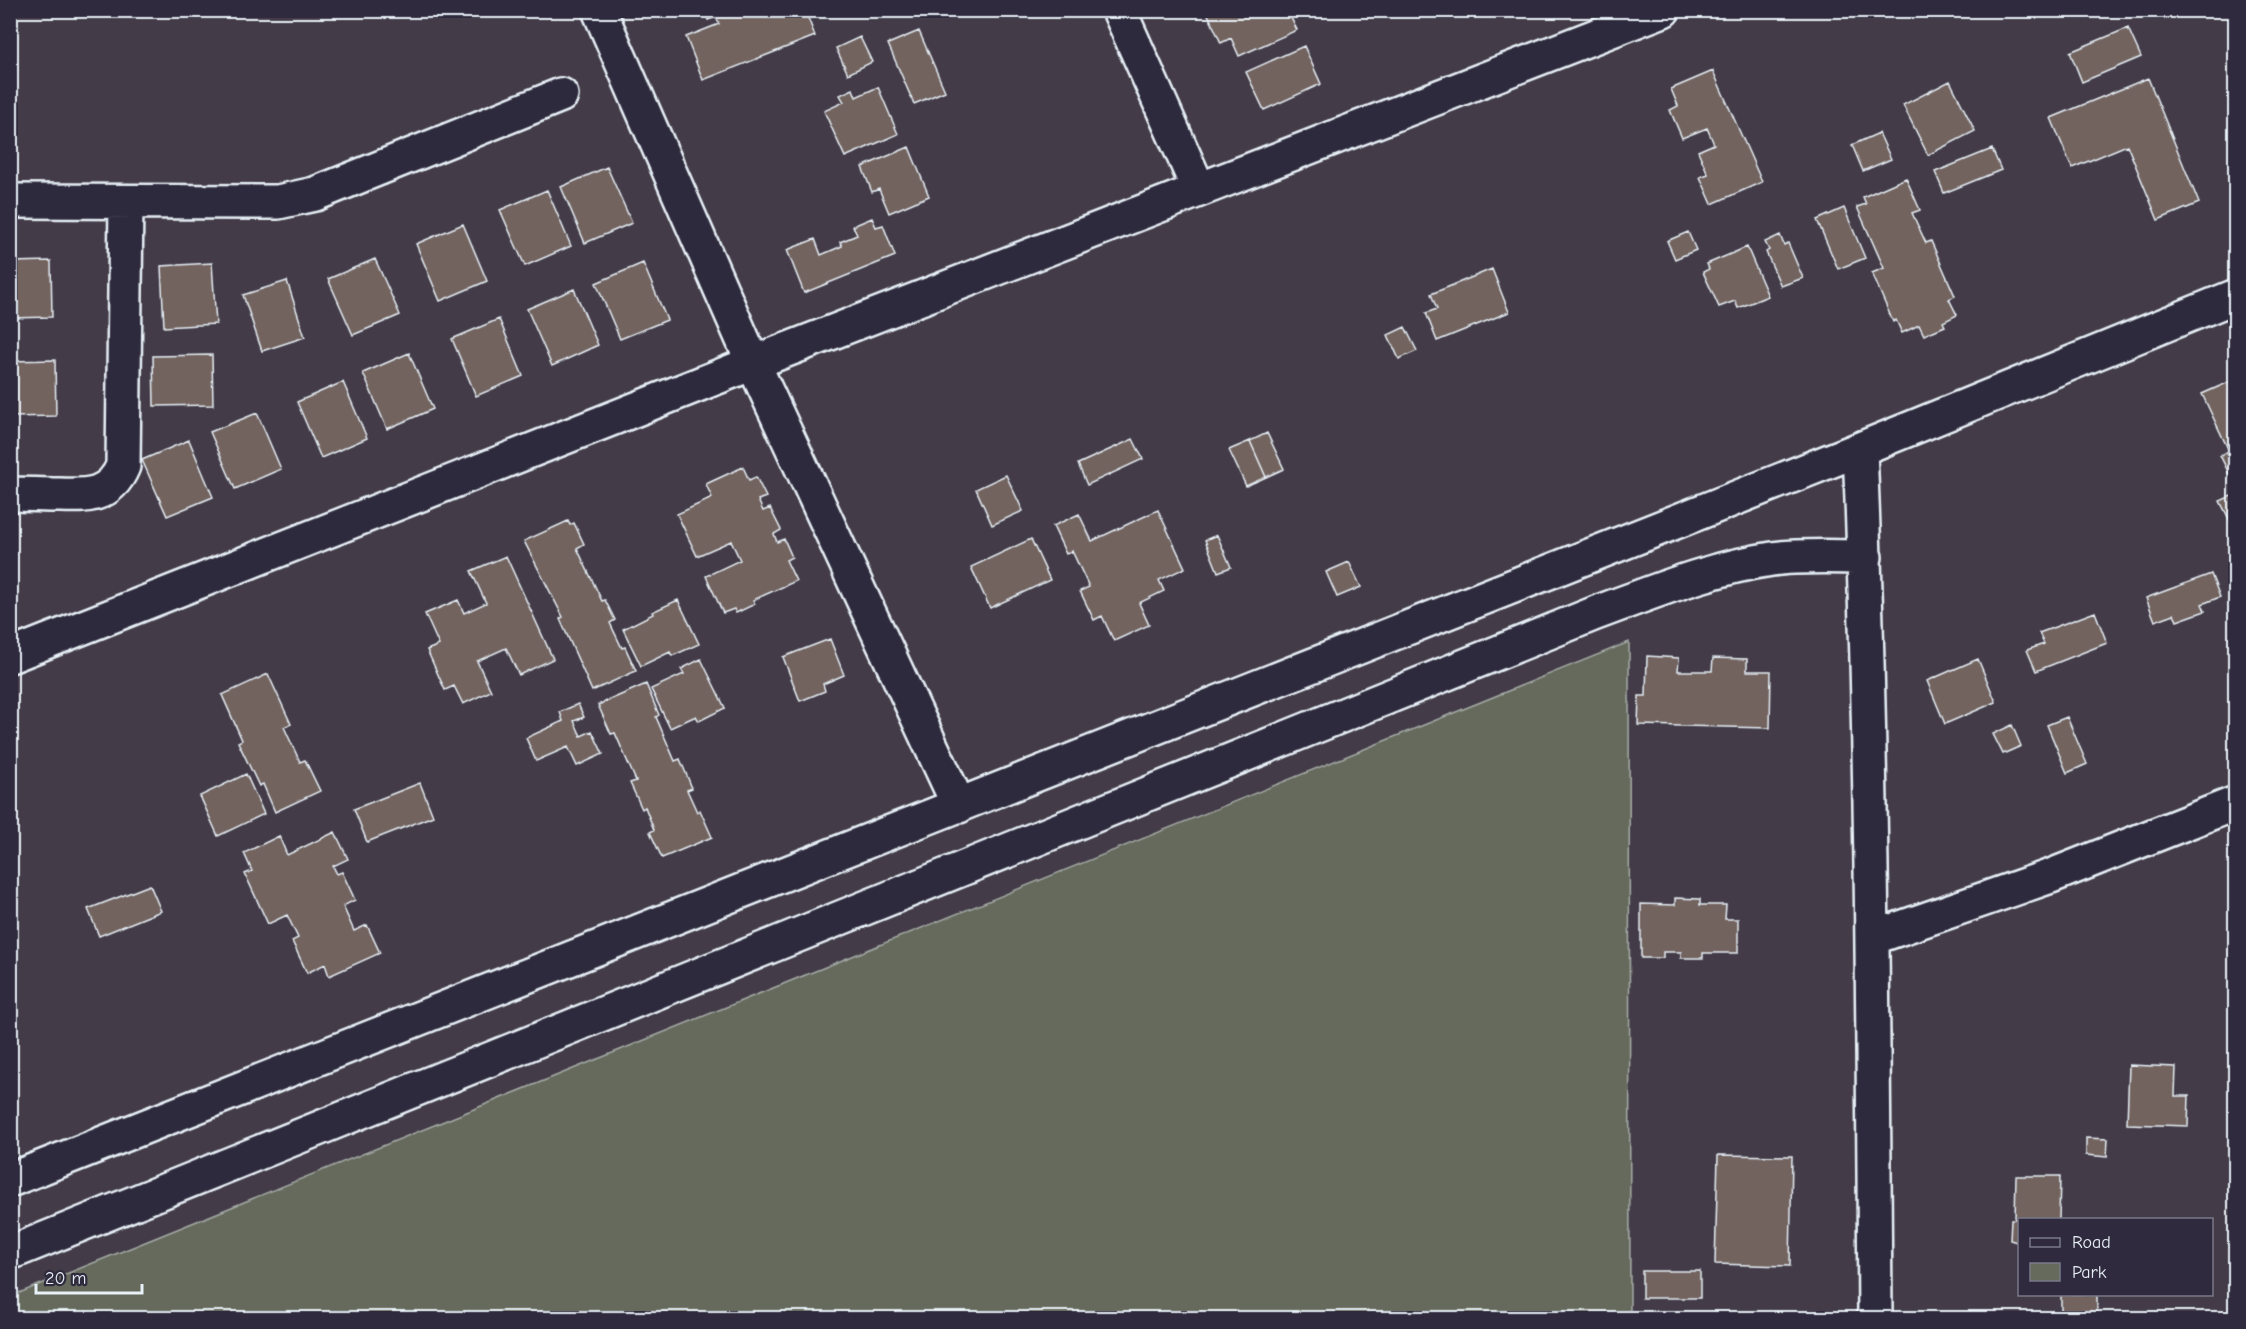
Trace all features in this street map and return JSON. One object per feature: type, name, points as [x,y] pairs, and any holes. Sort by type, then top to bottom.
[{"type":"street","points":[[599,10],[753,363],[958,806]]},
{"type":"street","points":[[1119,10],[1199,190]]},
{"type":"street","points":[[10,656],[753,363],[1663,10]]},
{"type":"street","points":[[10,201],[278,202],[315,194],[561,95]]},
{"type":"street","points":[[10,494],[87,496],[111,485],[119,476],[123,466],[126,202]]},
{"type":"street","points":[[10,1180],[1860,449],[2235,296]]},
{"type":"street","points":[[1860,449],[1865,557],[1872,938],[1875,1318]]},
{"type":"street","points":[[10,1253],[1596,613],[1730,567],[1773,559],[1811,556],[1865,557]]},
{"type":"street","points":[[1872,938],[2051,876],[2235,803]]},
{"type":"green space","points":[[1629,642],[1630,1318],[13,1318],[14,1295]]},
{"type":"building","points":[[704,10],[805,10],[815,36],[703,80],[686,37],[719,24],[716,17],[708,20]]},
{"type":"building","points":[[1206,10],[1287,10],[1297,30],[1239,56],[1231,38],[1221,43]]},
{"type":"building","points":[[2128,28],[2141,57],[2082,82],[2070,52]]},
{"type":"building","points":[[919,31],[945,91],[914,104],[888,44]]},
{"type":"building","points":[[860,37],[872,62],[848,74],[836,48]]},
{"type":"building","points":[[1304,46],[1321,84],[1264,110],[1246,72]]},
{"type":"building","points":[[1713,71],[1762,182],[1712,204],[1700,177],[1708,174],[1698,151],[1714,144],[1707,128],[1682,138],[1670,110],[1678,106],[1671,89]]},
{"type":"building","points":[[2148,78],[2199,203],[2158,220],[2127,145],[2072,168],[2051,118]]},
{"type":"building","points":[[1950,81],[1975,131],[1928,155],[1903,105]]},
{"type":"building","points":[[878,87],[898,134],[845,157],[824,111],[844,102],[840,95],[853,89],[856,97]]},
{"type":"building","points":[[1879,133],[1891,159],[1863,171],[1852,145]]},
{"type":"building","points":[[909,147],[929,196],[889,213],[879,189],[872,192],[862,167]]},
{"type":"building","points":[[1992,149],[2001,170],[1944,193],[1935,172]]},
{"type":"building","points":[[607,167],[632,223],[585,243],[561,187]]},
{"type":"building","points":[[1906,178],[1920,210],[1912,213],[1926,243],[1931,241],[1955,296],[1949,299],[1957,315],[1943,322],[1945,326],[1924,335],[1919,325],[1902,333],[1896,320],[1893,322],[1872,273],[1884,268],[1857,207],[1866,204],[1863,197]]},
{"type":"building","points":[[547,190],[571,246],[525,266],[500,210]]},
{"type":"building","points":[[1844,208],[1865,258],[1838,269],[1817,220]]},
{"type":"building","points":[[872,218],[876,227],[883,225],[895,256],[804,293],[787,250],[815,239],[821,255],[842,246],[840,242],[857,235],[853,226]]},
{"type":"building","points":[[463,224],[487,281],[440,301],[416,244]]},
{"type":"building","points":[[1688,232],[1696,250],[1675,259],[1667,241]]},
{"type":"building","points":[[1780,235],[1784,245],[1788,243],[1803,278],[1781,286],[1766,252],[1769,250],[1765,242]]},
{"type":"building","points":[[1747,247],[1768,296],[1738,308],[1735,301],[1719,307],[1703,272],[1709,269],[1707,264]]},
{"type":"building","points":[[375,259],[400,315],[353,335],[328,279]]},
{"type":"building","points":[[51,261],[52,317],[10,318],[10,262]]},
{"type":"building","points":[[212,263],[216,324],[164,327],[161,266]]},
{"type":"building","points":[[643,263],[667,320],[620,339],[596,283]]},
{"type":"building","points":[[1492,269],[1509,312],[1437,341],[1426,313],[1437,309],[1431,294]]},
{"type":"building","points":[[287,281],[305,337],[262,351],[243,295]]},
{"type":"building","points":[[574,289],[598,345],[552,366],[527,309]]},
{"type":"building","points":[[499,319],[523,376],[476,396],[452,339]]},
{"type":"building","points":[[1405,327],[1417,351],[1399,359],[1388,335]]},
{"type":"building","points":[[409,353],[433,409],[387,429],[363,373]]},
{"type":"building","points":[[212,355],[213,405],[154,406],[153,356]]},
{"type":"building","points":[[55,360],[56,416],[10,417],[10,361]]},
{"type":"building","points":[[2236,379],[2236,488],[2220,455],[2229,451],[2202,394]]},
{"type":"building","points":[[343,382],[367,438],[321,458],[297,402]]},
{"type":"building","points":[[257,413],[281,469],[235,489],[210,432]]},
{"type":"building","points":[[1267,433],[1284,469],[1266,477],[1250,441]]},
{"type":"building","points":[[1133,439],[1143,459],[1087,485],[1078,464]]},
{"type":"building","points":[[189,440],[213,497],[167,516],[142,460]]},
{"type":"building","points":[[1250,441],[1266,477],[1246,486],[1229,450]]},
{"type":"building","points":[[743,467],[749,480],[756,477],[766,497],[758,500],[763,511],[770,508],[781,530],[774,534],[777,542],[784,539],[792,557],[786,560],[796,581],[753,600],[755,604],[736,613],[734,609],[723,613],[706,576],[740,560],[731,541],[697,556],[677,514],[712,498],[706,484]]},
{"type":"building","points":[[1006,475],[1023,511],[992,525],[976,489]]},
{"type":"building","points":[[2236,494],[2236,533],[2220,501]]},
{"type":"building","points":[[1158,510],[1185,568],[1159,580],[1164,591],[1139,603],[1149,625],[1114,641],[1102,616],[1094,620],[1080,591],[1089,587],[1072,551],[1066,554],[1053,526],[1079,514],[1092,541]]},
{"type":"building","points":[[568,521],[570,525],[574,523],[584,544],[577,548],[602,601],[605,600],[615,620],[610,623],[636,671],[592,691],[560,619],[563,617],[524,541]]},
{"type":"building","points":[[1217,535],[1231,567],[1218,572],[1205,540]]},
{"type":"building","points":[[1031,539],[1050,580],[990,608],[971,567]]},
{"type":"building","points":[[506,556],[553,659],[519,675],[506,648],[477,661],[491,691],[463,704],[454,686],[445,690],[427,650],[439,645],[425,614],[458,600],[464,613],[486,603],[471,571]]},
{"type":"building","points":[[1349,562],[1361,587],[1337,597],[1326,572]]},
{"type":"building","points":[[2211,574],[2220,597],[2202,604],[2205,611],[2177,621],[2174,614],[2155,621],[2146,598]]},
{"type":"building","points":[[678,600],[699,644],[672,656],[670,652],[641,666],[623,629]]},
{"type":"building","points":[[2095,612],[2107,643],[2036,671],[2027,650],[2044,644],[2039,633]]},
{"type":"building","points":[[830,639],[844,675],[823,684],[825,691],[800,701],[783,657]]},
{"type":"building","points":[[1647,656],[1679,658],[1678,671],[1712,671],[1713,658],[1747,659],[1747,671],[1771,671],[1770,728],[1638,725],[1639,696],[1646,696]]},
{"type":"building","points":[[701,659],[725,708],[699,721],[696,716],[670,728],[651,689],[684,674],[681,669]]},
{"type":"building","points":[[1978,659],[1996,702],[1945,724],[1927,681]]},
{"type":"building","points":[[268,674],[291,724],[284,727],[300,762],[305,760],[320,791],[275,812],[263,784],[259,786],[238,742],[242,740],[222,695]]},
{"type":"building","points":[[646,684],[659,715],[656,717],[675,761],[680,759],[692,788],[687,790],[697,812],[700,810],[712,837],[662,858],[650,832],[654,830],[645,807],[642,809],[630,783],[636,781],[615,733],[611,734],[598,705]]},
{"type":"building","points":[[578,704],[584,717],[574,721],[581,736],[592,731],[603,754],[577,766],[568,747],[536,761],[526,738],[563,721],[560,712]]},
{"type":"building","points":[[2067,717],[2087,764],[2067,773],[2047,725]]},
{"type":"building","points":[[2012,725],[2021,746],[2003,754],[1993,734]]},
{"type":"building","points":[[246,774],[264,814],[218,836],[200,796]]},
{"type":"building","points":[[420,783],[433,816],[367,842],[354,809]]},
{"type":"building","points":[[335,832],[348,859],[333,866],[337,874],[342,872],[355,900],[343,906],[354,931],[367,925],[380,953],[329,976],[325,964],[307,973],[292,941],[298,938],[287,915],[268,924],[245,874],[252,871],[244,853],[279,836],[287,855]]},
{"type":"building","points":[[150,885],[161,911],[99,936],[88,909]]},
{"type":"building","points":[[1675,898],[1700,899],[1700,905],[1726,905],[1725,919],[1738,919],[1738,953],[1703,953],[1703,958],[1681,958],[1681,952],[1663,952],[1663,958],[1641,958],[1641,904],[1675,905]]},
{"type":"building","points":[[2129,1065],[2176,1067],[2175,1096],[2189,1096],[2188,1126],[2127,1124]]},
{"type":"building","points":[[2086,1138],[2108,1139],[2107,1157],[2086,1155]]},
{"type":"building","points":[[1718,1155],[1792,1156],[1790,1266],[1715,1264]]},
{"type":"building","points":[[2016,1176],[2060,1176],[2059,1218],[2018,1218],[2018,1242],[2010,1240],[2011,1219],[2015,1219]]},
{"type":"building","points":[[1642,1271],[1700,1271],[1700,1298],[1642,1298]]},
{"type":"building","points":[[2061,1296],[2097,1296],[2097,1318],[2061,1318]]}]
